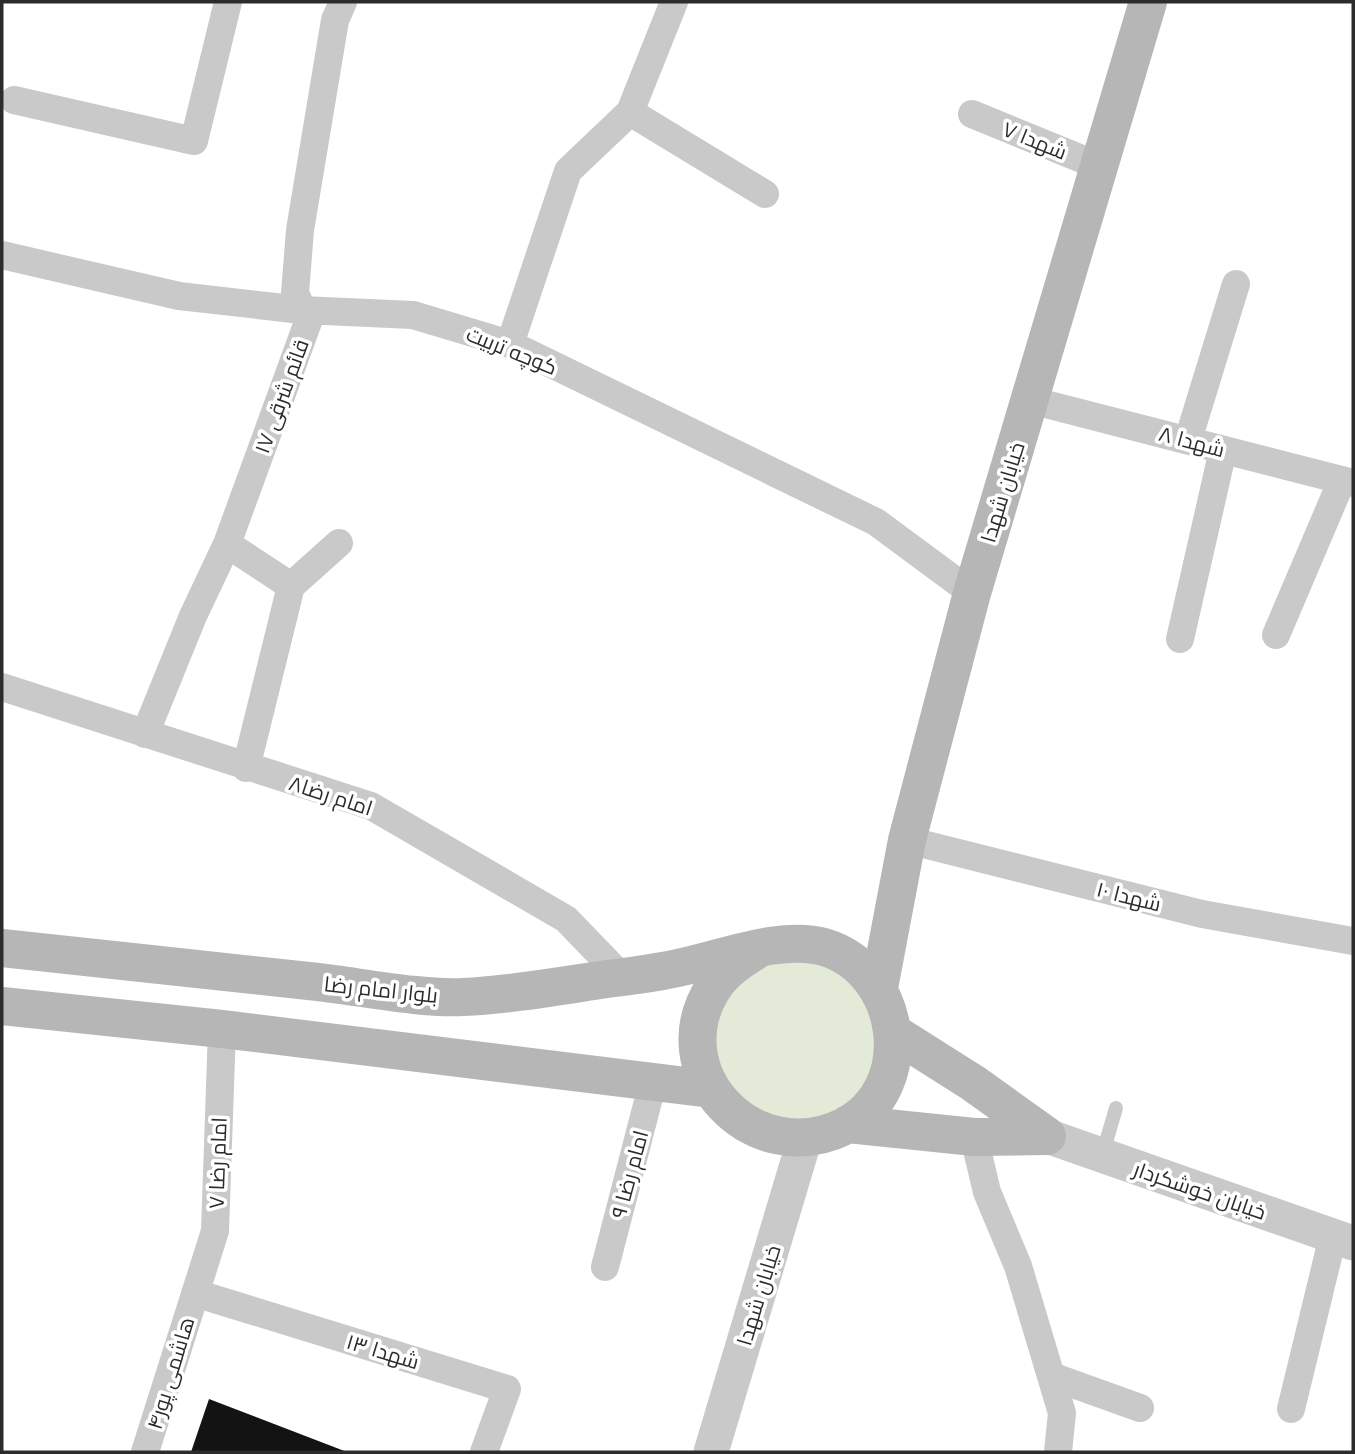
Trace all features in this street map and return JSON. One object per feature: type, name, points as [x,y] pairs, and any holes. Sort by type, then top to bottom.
[{"type":"main road","name":"خیابان شهدا","points":[[879,988],[907,840],[972,593],[1148,2]]},
{"type":"main road","points":[[848,1124],[874,1100],[891,1069],[894,1033],[879,988],[864,970],[825,947],[802,943],[779,944],[757,950],[734,965],[715,985],[703,1009],[698,1037],[701,1064],[711,1089],[741,1122],[761,1132],[805,1138],[848,1124],[974,1137],[1046,1136]]},
{"type":"main road","name":"بلوار امام رضا","points":[[2,948],[460,997],[622,977],[757,950]]},
{"type":"main road","points":[[2,1006],[222,1029],[711,1089]]},
{"type":"main road","points":[[894,1033],[973,1083],[1046,1136]]},
{"type":"street","points":[[14,100],[194,141],[228,2]]},
{"type":"street","name":"قائم شرقی ۱۷","points":[[145,734],[193,616],[227,544],[308,322],[295,293],[300,230],[335,20],[343,2]]},
{"type":"street","points":[[510,344],[568,171],[630,112],[674,2]]},
{"type":"street","points":[[630,112],[765,194]]},
{"type":"street","name":"شهدا ۷","points":[[972,114],[1099,166]]},
{"type":"street","name":"کوچه تربیت","points":[[2,255],[179,296],[302,310],[413,315],[510,344],[876,522],[972,593]]},
{"type":"street","points":[[1188,440],[1236,284]]},
{"type":"street","name":"شهدا ۸","points":[[1030,400],[1347,482]]},
{"type":"street","points":[[1180,639],[1223,450]]},
{"type":"street","points":[[1276,635],[1347,482]]},
{"type":"street","points":[[246,768],[291,586],[339,543]]},
{"type":"street","points":[[227,544],[291,586]]},
{"type":"street","name":"۸امام رضا","points":[[2,687],[246,768],[371,806],[566,919],[622,977]]},
{"type":"street","name":"شهدا ۱۰","points":[[907,840],[1202,914],[1353,941]]},
{"type":"street","name":"امام رضا ۷","points":[[195,1293],[215,1231],[222,1029]]},
{"type":"street","name":"امام رضا ۹","points":[[605,1267],[653,1082]]},
{"type":"street","name":"خیابان خوشکردار","points":[[1046,1136],[1343,1240]]},
{"type":"street","points":[[974,1137],[987,1192],[1018,1266],[1062,1413],[1058,1452]]},
{"type":"street","name":"خیابان شهدا","points":[[711,1452],[805,1138]]},
{"type":"street","points":[[1291,1409],[1343,1240]]},
{"type":"street","name":"هاشمی پور۴","points":[[145,1452],[195,1293]]},
{"type":"street","name":"شهدا ۱۳","points":[[195,1293],[507,1389],[484,1452]]},
{"type":"street","points":[[1051,1376],[1140,1408]]},
{"type":"lane","points":[[1102,1156],[1116,1108]]},
{"type":"green space","points":[[812,956],[861,985],[882,1038],[865,1092],[819,1124],[763,1122],[709,1059],[716,1002],[756,963]]},
{"type":"building","points":[[209,1399],[347,1452],[191,1452]]}]
